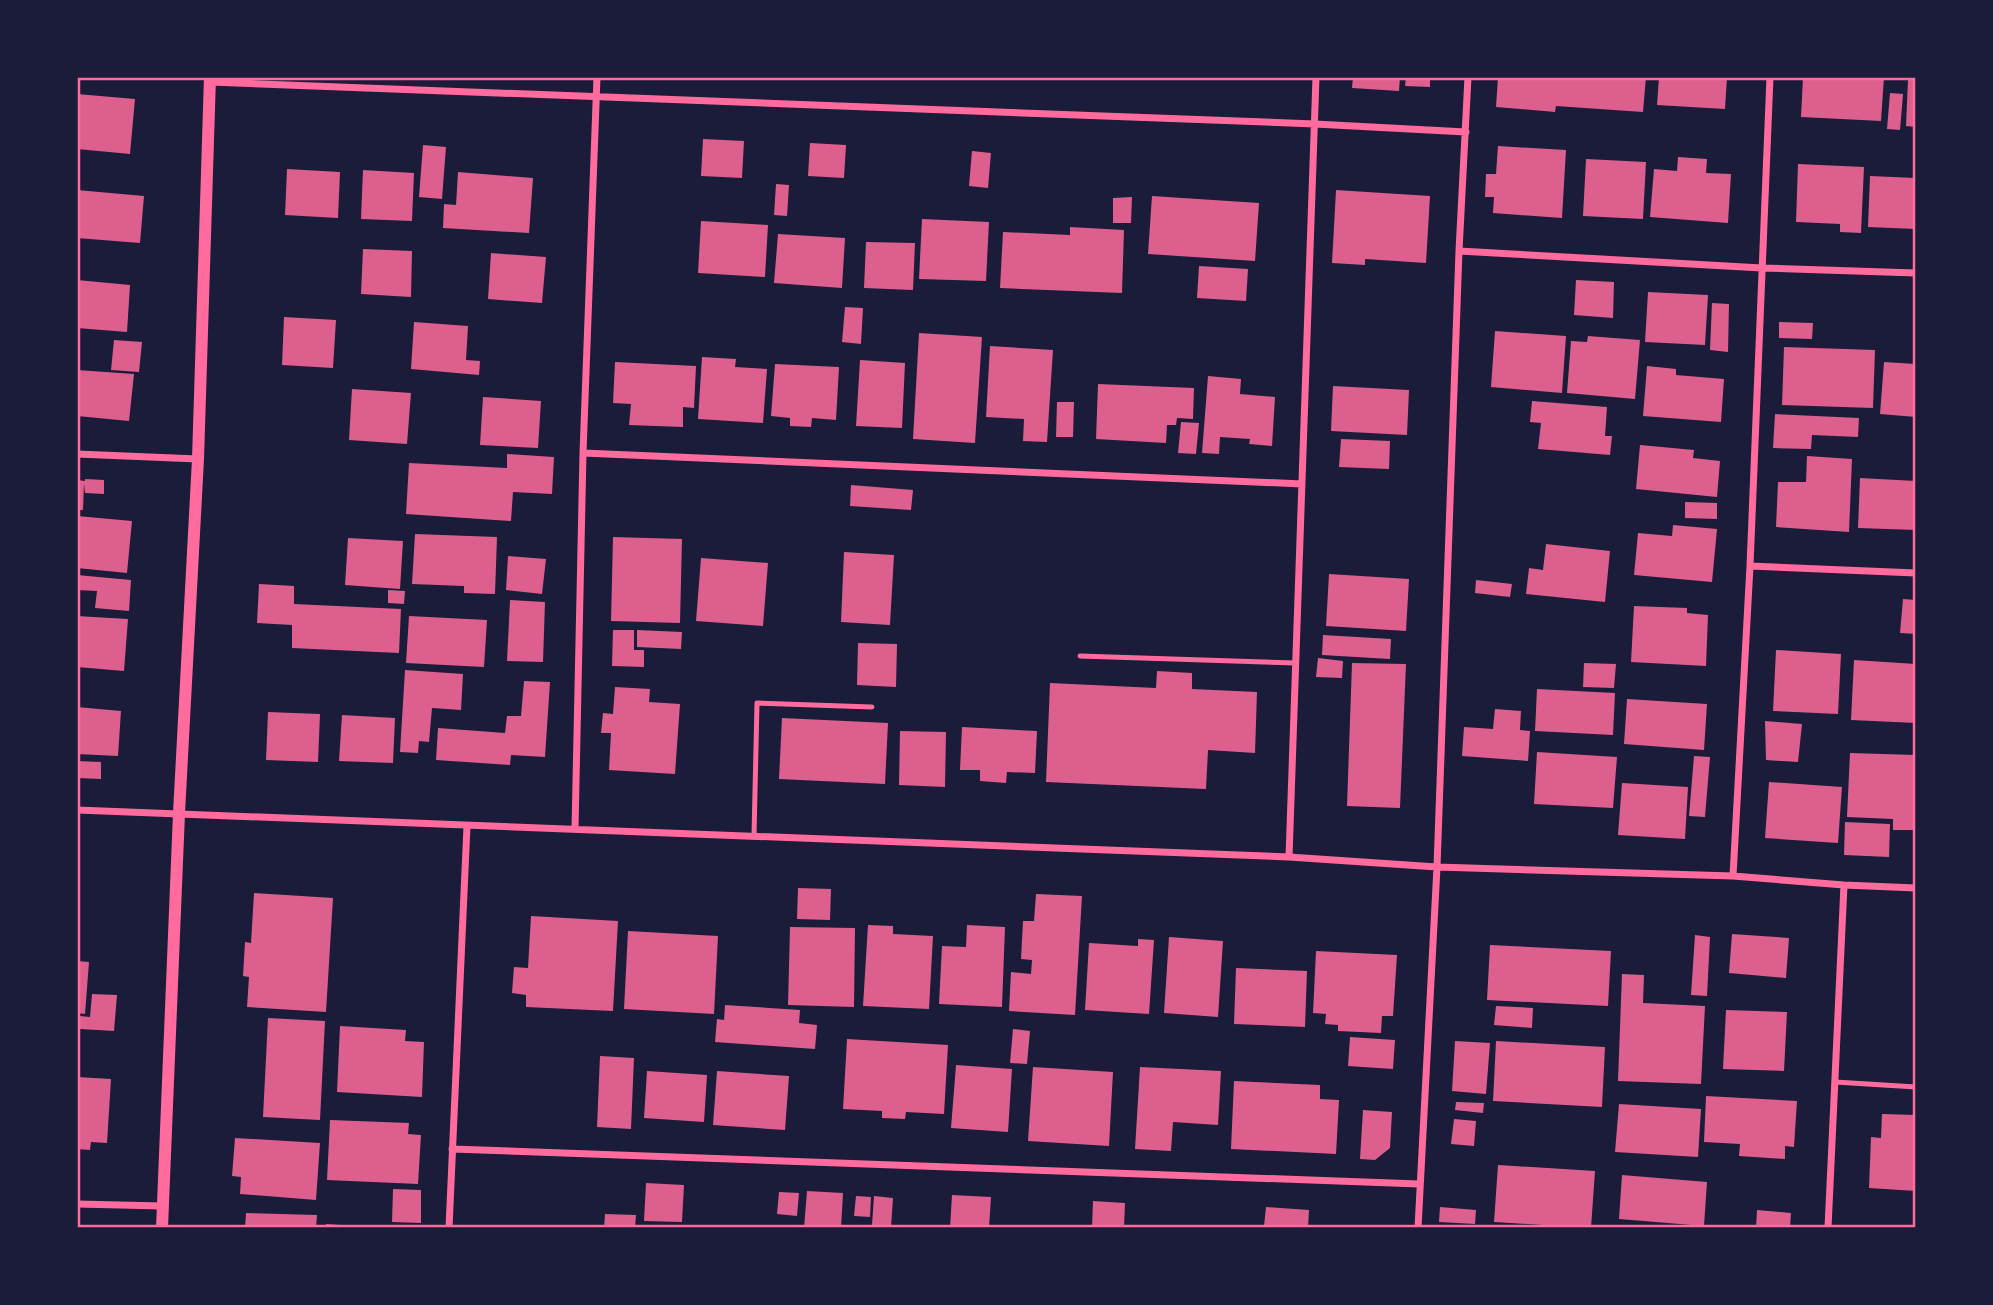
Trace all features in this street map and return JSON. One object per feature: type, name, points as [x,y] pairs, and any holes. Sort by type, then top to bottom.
[{"type":"street","points":[[575,829],[583,453],[597,77]]},
{"type":"street","points":[[1289,857],[1316,77]]},
{"type":"street","points":[[1418,1228],[1437,867],[1459,251],[1468,77]]},
{"type":"street","points":[[1733,876],[1750,566],[1770,77]]},
{"type":"street","points":[[162,1228],[179,813],[198,459],[210,79],[1466,132]]},
{"type":"street","points":[[1459,251],[1762,268],[1916,272]]},
{"type":"street","points":[[583,453],[1302,484]]},
{"type":"street","points":[[77,454],[198,459]]},
{"type":"street","points":[[1750,566],[1916,573]]},
{"type":"street","points":[[77,810],[1289,857],[1437,867],[1733,876],[1916,888]]},
{"type":"street","points":[[449,1228],[467,826]]},
{"type":"street","points":[[1828,1228],[1844,885]]},
{"type":"street","points":[[452,1149],[1419,1185]]},
{"type":"street","points":[[77,1204],[163,1206]]},
{"type":"lane","points":[[1080,656],[1296,663]]},
{"type":"lane","points":[[754,836],[757,703],[872,707]]},
{"type":"lane","points":[[1835,1082],[1916,1087]]},
{"type":"building","points":[[1353,77],[1400,77],[1399,91],[1352,88]]},
{"type":"building","points":[[1406,77],[1430,77],[1430,87],[1405,86]]},
{"type":"building","points":[[1498,77],[1646,77],[1643,112],[1556,106],[1555,112],[1496,107]]},
{"type":"building","points":[[1659,77],[1727,77],[1725,109],[1657,105]]},
{"type":"building","points":[[1803,77],[1884,77],[1881,121],[1801,117]]},
{"type":"building","points":[[1908,80],[1916,80],[1916,127],[1906,126]]},
{"type":"building","points":[[1890,93],[1903,94],[1900,130],[1887,129]]},
{"type":"building","points":[[77,94],[135,99],[130,154],[77,149]]},
{"type":"building","points":[[703,139],[744,141],[742,178],[701,176]]},
{"type":"building","points":[[810,143],[846,145],[844,178],[808,176]]},
{"type":"building","points":[[423,145],[446,147],[442,199],[419,197]]},
{"type":"building","points":[[1498,146],[1566,150],[1562,218],[1493,213],[1494,197],[1485,197],[1486,174],[1496,174]]},
{"type":"building","points":[[972,151],[991,153],[988,188],[969,186]]},
{"type":"building","points":[[1678,157],[1707,159],[1706,173],[1731,174],[1728,223],[1650,217],[1654,169],[1677,171]]},
{"type":"building","points":[[1586,159],[1646,162],[1643,219],[1583,216]]},
{"type":"building","points":[[1798,164],[1864,167],[1861,233],[1840,232],[1840,224],[1796,222]]},
{"type":"building","points":[[287,169],[340,172],[338,218],[285,215]]},
{"type":"building","points":[[363,170],[414,173],[412,221],[361,219]]},
{"type":"building","points":[[458,172],[533,178],[529,233],[443,228],[444,204],[456,205]]},
{"type":"building","points":[[1870,176],[1916,178],[1916,229],[1868,227]]},
{"type":"building","points":[[776,184],[789,185],[787,216],[774,215]]},
{"type":"building","points":[[77,190],[144,196],[140,243],[77,238]]},
{"type":"building","points":[[1336,190],[1430,196],[1426,263],[1365,259],[1365,265],[1332,263]]},
{"type":"building","points":[[1152,196],[1259,203],[1255,261],[1148,254]]},
{"type":"building","points":[[1132,197],[1131,223],[1113,223],[1113,198]]},
{"type":"building","points":[[922,219],[989,222],[986,281],[919,279]]},
{"type":"building","points":[[701,221],[768,225],[765,277],[698,273]]},
{"type":"building","points":[[1070,227],[1124,230],[1122,293],[1000,288],[1003,232],[1070,235]]},
{"type":"building","points":[[778,234],[845,238],[842,288],[774,283]]},
{"type":"building","points":[[866,242],[915,243],[913,290],[864,288]]},
{"type":"building","points":[[363,249],[412,251],[411,297],[361,294]]},
{"type":"building","points":[[491,253],[546,257],[542,303],[488,299]]},
{"type":"building","points":[[1199,266],[1248,269],[1246,301],[1197,298]]},
{"type":"building","points":[[77,280],[130,285],[127,332],[77,328]]},
{"type":"building","points":[[1576,280],[1614,282],[1613,318],[1574,315]]},
{"type":"building","points":[[1648,292],[1708,295],[1705,345],[1645,342]]},
{"type":"building","points":[[1712,303],[1729,304],[1728,352],[1710,350]]},
{"type":"building","points":[[845,307],[863,308],[861,344],[842,342]]},
{"type":"building","points":[[284,317],[336,320],[333,368],[282,365]]},
{"type":"building","points":[[414,322],[468,326],[466,360],[480,361],[479,375],[411,369]]},
{"type":"building","points":[[1779,322],[1813,323],[1812,339],[1779,338]]},
{"type":"building","points":[[1495,331],[1566,336],[1562,393],[1491,387]]},
{"type":"building","points":[[919,333],[982,337],[975,443],[913,439]]},
{"type":"building","points":[[1588,336],[1640,340],[1635,399],[1567,393],[1571,341],[1587,342]]},
{"type":"building","points":[[114,340],[142,342],[139,372],[111,370]]},
{"type":"building","points":[[990,346],[1053,350],[1047,442],[1023,441],[1024,419],[986,417]]},
{"type":"building","points":[[1784,347],[1875,350],[1873,408],[1782,405]]},
{"type":"building","points":[[702,357],[736,359],[735,367],[767,369],[763,423],[698,419]]},
{"type":"building","points":[[860,360],[905,363],[902,428],[856,426]]},
{"type":"building","points":[[615,362],[696,366],[694,408],[683,407],[683,427],[629,425],[631,404],[613,403]]},
{"type":"building","points":[[1884,362],[1916,364],[1916,417],[1880,414]]},
{"type":"building","points":[[775,364],[839,367],[836,420],[812,418],[811,427],[790,426],[790,418],[771,416]]},
{"type":"building","points":[[1647,366],[1676,369],[1676,375],[1724,379],[1721,422],[1643,416]]},
{"type":"building","points":[[77,370],[134,374],[129,421],[77,416]]},
{"type":"building","points":[[1208,376],[1241,379],[1240,394],[1275,397],[1272,446],[1249,444],[1250,439],[1220,437],[1219,454],[1202,453]]},
{"type":"building","points":[[1098,384],[1194,388],[1193,419],[1177,418],[1176,425],[1167,425],[1166,443],[1096,439]]},
{"type":"building","points":[[1333,386],[1409,390],[1407,435],[1331,431]]},
{"type":"building","points":[[352,389],[411,393],[407,444],[349,440]]},
{"type":"building","points":[[483,397],[541,401],[538,448],[480,445]]},
{"type":"building","points":[[1532,401],[1607,407],[1605,436],[1612,436],[1610,455],[1538,449],[1541,423],[1530,422]]},
{"type":"building","points":[[1057,402],[1074,402],[1073,437],[1056,437]]},
{"type":"building","points":[[1775,414],[1859,418],[1858,437],[1812,435],[1811,449],[1773,448]]},
{"type":"building","points":[[1181,422],[1199,423],[1196,454],[1178,453]]},
{"type":"building","points":[[1341,439],[1390,441],[1389,469],[1339,467]]},
{"type":"building","points":[[1640,445],[1694,450],[1693,458],[1720,461],[1717,497],[1636,489]]},
{"type":"building","points":[[507,454],[554,457],[552,494],[513,492],[511,521],[406,514],[409,463],[507,468]]},
{"type":"building","points":[[1807,456],[1852,459],[1849,532],[1776,527],[1778,482],[1806,482]]},
{"type":"building","points":[[1860,478],[1916,481],[1916,530],[1858,528]]},
{"type":"building","points":[[77,480],[104,480],[104,494],[85,493],[84,484],[83,510],[77,510]]},
{"type":"building","points":[[851,485],[913,490],[911,510],[850,506]]},
{"type":"building","points":[[1685,502],[1717,503],[1717,519],[1685,518]]},
{"type":"building","points":[[77,516],[132,521],[127,573],[77,568]]},
{"type":"building","points":[[1673,525],[1717,529],[1712,582],[1634,575],[1638,533],[1672,536]]},
{"type":"building","points":[[415,534],[497,537],[495,594],[464,593],[464,586],[412,584]]},
{"type":"building","points":[[613,537],[682,539],[680,623],[611,621]]},
{"type":"building","points":[[348,538],[403,541],[400,589],[345,585]]},
{"type":"building","points":[[1546,544],[1610,551],[1605,602],[1526,594],[1529,568],[1543,570]]},
{"type":"building","points":[[844,552],[894,555],[890,625],[841,622]]},
{"type":"building","points":[[508,556],[546,559],[542,594],[506,590]]},
{"type":"building","points":[[701,558],[768,563],[763,626],[696,621]]},
{"type":"building","points":[[1329,574],[1409,579],[1406,631],[1326,626]]},
{"type":"building","points":[[77,575],[131,580],[129,611],[95,608],[97,591],[77,590]]},
{"type":"building","points":[[1476,580],[1512,584],[1510,597],[1475,593]]},
{"type":"building","points":[[259,584],[294,586],[294,604],[401,609],[399,653],[292,648],[292,625],[257,623]]},
{"type":"building","points":[[388,590],[405,591],[404,604],[388,603]]},
{"type":"building","points":[[1903,599],[1916,600],[1916,634],[1900,633]]},
{"type":"building","points":[[510,600],[545,602],[543,662],[507,661]]},
{"type":"building","points":[[1634,606],[1687,608],[1687,613],[1708,615],[1706,666],[1631,662]]},
{"type":"building","points":[[77,616],[128,619],[124,671],[77,667]]},
{"type":"building","points":[[409,616],[487,620],[484,667],[406,663]]},
{"type":"building","points":[[613,630],[634,630],[634,650],[644,650],[644,667],[612,666]]},
{"type":"building","points":[[637,630],[682,632],[681,649],[637,647]]},
{"type":"building","points":[[1323,635],[1391,639],[1390,659],[1322,655]]},
{"type":"building","points":[[858,643],[897,644],[896,687],[857,685]]},
{"type":"building","points":[[1776,650],[1841,654],[1838,714],[1773,711]]},
{"type":"building","points":[[1318,658],[1343,661],[1342,678],[1316,677]]},
{"type":"building","points":[[1854,660],[1916,664],[1916,723],[1851,720]]},
{"type":"building","points":[[1352,663],[1406,664],[1400,808],[1347,806]]},
{"type":"building","points":[[1584,663],[1616,664],[1614,688],[1583,687]]},
{"type":"building","points":[[405,670],[463,674],[461,710],[432,708],[429,742],[419,741],[418,753],[400,752]]},
{"type":"building","points":[[1157,671],[1192,673],[1192,689],[1257,692],[1255,753],[1208,750],[1206,789],[1046,782],[1050,683],[1156,688]]},
{"type":"building","points":[[524,681],[550,682],[545,757],[511,755],[510,765],[436,760],[438,728],[505,733],[507,716],[521,716]]},
{"type":"building","points":[[615,687],[650,689],[649,702],[680,704],[675,774],[609,770],[611,733],[601,733],[603,713],[613,714]]},
{"type":"building","points":[[1537,689],[1615,693],[1613,735],[1535,731]]},
{"type":"building","points":[[1627,699],[1707,704],[1704,750],[1624,744]]},
{"type":"building","points":[[77,707],[121,711],[118,756],[77,754]]},
{"type":"building","points":[[1495,709],[1521,711],[1520,730],[1530,731],[1528,761],[1462,756],[1464,727],[1493,729]]},
{"type":"building","points":[[268,712],[320,714],[318,762],[266,760]]},
{"type":"building","points":[[342,715],[395,718],[393,763],[339,761]]},
{"type":"building","points":[[782,718],[888,723],[885,784],[779,779]]},
{"type":"building","points":[[1765,721],[1802,724],[1798,762],[1766,760]]},
{"type":"building","points":[[962,727],[1037,731],[1035,773],[1007,772],[1006,783],[980,781],[980,770],[960,770]]},
{"type":"building","points":[[900,731],[946,732],[945,787],[899,785]]},
{"type":"building","points":[[1537,752],[1617,757],[1613,808],[1534,804]]},
{"type":"building","points":[[1850,753],[1916,755],[1916,830],[1893,830],[1893,819],[1847,817]]},
{"type":"building","points":[[1694,756],[1710,757],[1705,817],[1689,816]]},
{"type":"building","points":[[77,761],[101,762],[101,779],[77,778]]},
{"type":"building","points":[[1769,782],[1842,787],[1838,843],[1765,838]]},
{"type":"building","points":[[1622,783],[1688,787],[1685,839],[1618,835]]},
{"type":"building","points":[[1845,822],[1890,824],[1889,857],[1844,855]]},
{"type":"building","points":[[798,888],[831,889],[830,920],[797,919]]},
{"type":"building","points":[[254,893],[333,898],[326,1012],[247,1007],[249,977],[243,976],[245,942],[251,943]]},
{"type":"building","points":[[1036,894],[1082,896],[1075,1015],[1009,1011],[1011,972],[1031,974],[1032,960],[1021,959],[1023,921],[1034,921]]},
{"type":"building","points":[[531,916],[618,921],[613,1011],[526,1007],[526,995],[512,993],[514,967],[528,968]]},
{"type":"building","points":[[868,925],[893,926],[893,934],[933,936],[929,1009],[863,1006]]},
{"type":"building","points":[[967,925],[1005,927],[1002,1007],[939,1004],[942,946],[966,947]]},
{"type":"building","points":[[790,927],[855,928],[854,1007],[788,1005]]},
{"type":"building","points":[[628,931],[718,936],[714,1014],[624,1009]]},
{"type":"building","points":[[1732,934],[1789,938],[1786,978],[1729,973]]},
{"type":"building","points":[[1695,935],[1710,937],[1707,996],[1691,995]]},
{"type":"building","points":[[1169,937],[1223,941],[1218,1017],[1164,1013]]},
{"type":"building","points":[[1138,939],[1154,940],[1149,1014],[1085,1010],[1089,943],[1138,946]]},
{"type":"building","points":[[1490,945],[1611,951],[1608,1006],[1487,1000]]},
{"type":"building","points":[[1316,951],[1397,955],[1393,1016],[1382,1016],[1381,1033],[1338,1031],[1338,1025],[1325,1024],[1326,1014],[1313,1013]]},
{"type":"building","points":[[77,961],[89,962],[85,1014],[77,1013]]},
{"type":"building","points":[[1236,968],[1307,971],[1305,1027],[1234,1024]]},
{"type":"building","points":[[1622,974],[1644,975],[1643,1003],[1705,1006],[1701,1084],[1618,1081]]},
{"type":"building","points":[[92,994],[117,995],[114,1031],[80,1029],[80,1016],[90,1017]]},
{"type":"building","points":[[725,1005],[800,1010],[799,1023],[817,1025],[815,1049],[715,1042],[717,1019],[724,1020]]},
{"type":"building","points":[[1496,1006],[1533,1008],[1532,1028],[1494,1025]]},
{"type":"building","points":[[1726,1010],[1787,1012],[1784,1071],[1723,1069]]},
{"type":"building","points":[[268,1018],[325,1021],[320,1120],[263,1117]]},
{"type":"building","points":[[340,1026],[406,1030],[405,1041],[424,1042],[422,1097],[337,1092]]},
{"type":"building","points":[[1013,1029],[1030,1031],[1027,1064],[1010,1063]]},
{"type":"building","points":[[1350,1037],[1395,1040],[1393,1069],[1348,1066]]},
{"type":"building","points":[[847,1039],[948,1045],[944,1114],[906,1112],[905,1119],[882,1118],[882,1111],[843,1109]]},
{"type":"building","points":[[1455,1041],[1490,1043],[1486,1094],[1452,1091]]},
{"type":"building","points":[[1496,1041],[1605,1047],[1602,1107],[1493,1101]]},
{"type":"building","points":[[600,1056],[634,1058],[631,1129],[597,1127]]},
{"type":"building","points":[[956,1065],[1012,1069],[1008,1132],[951,1128]]},
{"type":"building","points":[[1033,1067],[1113,1072],[1109,1146],[1028,1141]]},
{"type":"building","points":[[1140,1067],[1221,1071],[1218,1125],[1173,1122],[1171,1151],[1135,1149]]},
{"type":"building","points":[[647,1071],[707,1075],[704,1122],[644,1118]]},
{"type":"building","points":[[717,1071],[789,1076],[785,1130],[713,1125]]},
{"type":"building","points":[[77,1077],[111,1079],[107,1143],[91,1142],[90,1150],[77,1149]]},
{"type":"building","points":[[1234,1081],[1320,1085],[1320,1099],[1339,1100],[1336,1154],[1231,1149]]},
{"type":"building","points":[[1706,1096],[1797,1101],[1794,1147],[1785,1146],[1785,1159],[1739,1156],[1740,1144],[1704,1142]]},
{"type":"building","points":[[1456,1102],[1484,1103],[1483,1113],[1455,1110]]},
{"type":"building","points":[[1619,1104],[1701,1109],[1698,1157],[1615,1152]]},
{"type":"building","points":[[1363,1110],[1392,1112],[1390,1148],[1375,1160],[1360,1159]]},
{"type":"building","points":[[1882,1114],[1916,1115],[1916,1191],[1869,1188],[1871,1137],[1881,1138]]},
{"type":"building","points":[[1454,1119],[1476,1121],[1474,1146],[1451,1144]]},
{"type":"building","points":[[330,1120],[409,1123],[408,1134],[421,1135],[418,1184],[327,1180]]},
{"type":"building","points":[[235,1138],[320,1143],[316,1200],[240,1194],[241,1177],[232,1176]]},
{"type":"building","points":[[1498,1165],[1595,1171],[1591,1228],[1494,1222]]},
{"type":"building","points":[[1622,1175],[1707,1182],[1704,1226],[1619,1219]]},
{"type":"building","points":[[646,1183],[684,1185],[682,1222],[644,1221]]},
{"type":"building","points":[[393,1189],[421,1190],[421,1223],[392,1222]]},
{"type":"building","points":[[807,1191],[843,1193],[841,1228],[804,1228]]},
{"type":"building","points":[[779,1192],[799,1193],[797,1216],[777,1214]]},
{"type":"building","points":[[952,1195],[991,1197],[989,1228],[950,1228]]},
{"type":"building","points":[[856,1196],[871,1197],[870,1217],[854,1216]]},
{"type":"building","points":[[874,1196],[893,1198],[891,1227],[872,1225]]},
{"type":"building","points":[[1093,1201],[1125,1203],[1124,1228],[1092,1228]]},
{"type":"building","points":[[1266,1207],[1309,1210],[1308,1228],[1264,1226]]},
{"type":"building","points":[[1440,1207],[1476,1210],[1475,1224],[1439,1222]]},
{"type":"building","points":[[1757,1210],[1791,1213],[1790,1228],[1756,1228]]},
{"type":"building","points":[[246,1213],[317,1215],[316,1228],[245,1228]]},
{"type":"building","points":[[605,1214],[636,1215],[635,1228],[604,1228]]},
{"type":"building","points":[[326,1224],[356,1226],[356,1228],[326,1228]]}]
